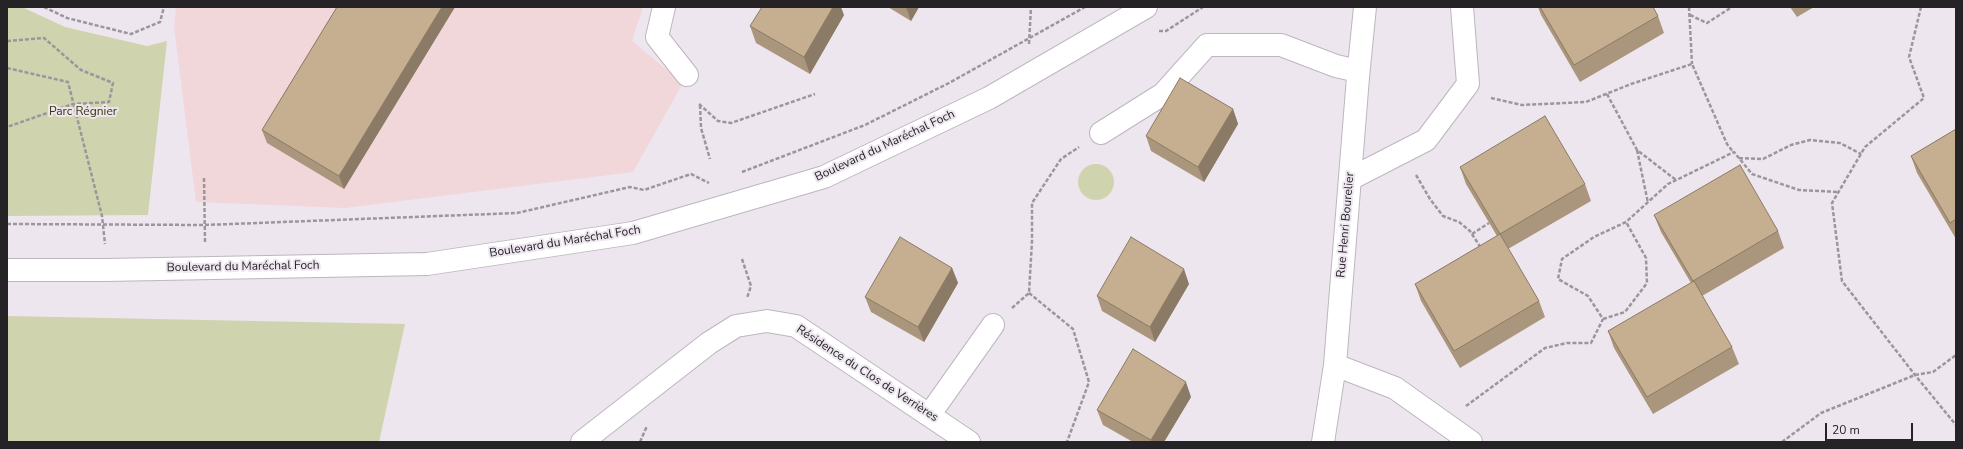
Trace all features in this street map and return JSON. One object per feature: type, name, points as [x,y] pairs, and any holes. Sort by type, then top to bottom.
[{"type":"street","points":[[664,7],[657,37],[687,75]]},
{"type":"street","name":"Boulevard du Maréchal Foch","points":[[7,270],[106,270],[427,264],[633,233],[824,177],[988,98],[1146,7]]},
{"type":"street","name":"Rue Henri Bourelier","points":[[1323,442],[1335,365],[1358,71],[1366,7]]},
{"type":"street","points":[[1350,179],[1426,140],[1468,84],[1462,7]]},
{"type":"street","points":[[1101,133],[1163,94],[1207,45],[1281,45],[1336,66],[1358,71]]},
{"type":"street","name":"Résidence du Clos de Verrières","points":[[582,442],[709,343],[736,326],[767,321],[796,326],[930,414],[969,442]]},
{"type":"street","points":[[930,414],[993,326]]},
{"type":"street","points":[[1335,365],[1395,388],[1445,422],[1471,442]]},
{"type":"path","points":[[44,7],[67,18],[131,34],[160,22],[164,7]]},
{"type":"path","points":[[1027,76],[1031,7]]},
{"type":"path","points":[[739,172],[865,125],[949,83],[1085,7]]},
{"type":"path","points":[[1689,7],[1692,64],[1727,144],[1752,174],[1799,190],[1839,192]]},
{"type":"path","points":[[1690,15],[1707,23],[1732,7]]},
{"type":"path","points":[[1921,7],[1909,57],[1924,98],[1865,147],[1832,203],[1842,281],[1914,375],[1956,425]]},
{"type":"path","points":[[7,41],[44,38],[81,70],[113,83],[109,102],[73,104],[7,127]]},
{"type":"path","points":[[1462,92],[1522,105],[1586,102],[1692,64]]},
{"type":"path","points":[[7,68],[68,82],[104,225],[106,270]]},
{"type":"path","points":[[687,75],[700,104],[702,128],[710,159]]},
{"type":"path","points":[[700,104],[718,120],[731,123],[815,94]]},
{"type":"path","points":[[1607,94],[1637,150],[1648,203]]},
{"type":"path","points":[[993,326],[1029,293],[1032,241],[1032,203],[1061,159],[1101,133]]},
{"type":"path","points":[[1734,152],[1739,159],[1763,159],[1791,145],[1810,140],[1840,143],[1861,154]]},
{"type":"path","points":[[1637,150],[1676,180]]},
{"type":"path","points":[[1403,152],[1430,199],[1443,216],[1459,222],[1472,234],[1483,251]]},
{"type":"path","points":[[1603,318],[1588,296],[1558,279],[1562,259],[1594,237],[1626,222],[1668,184],[1734,152]]},
{"type":"path","points":[[7,224],[205,225],[517,213],[630,187],[644,190],[691,174],[710,184],[717,181]]},
{"type":"path","points":[[204,178],[206,268]]},
{"type":"path","points":[[1445,422],[1545,348],[1567,343],[1591,343],[1603,318],[1625,312],[1647,283],[1646,258],[1626,222]]},
{"type":"path","points":[[1472,234],[1489,223]]},
{"type":"path","points":[[1029,293],[1073,328],[1089,382],[1067,442]]},
{"type":"path","points":[[1782,442],[1821,413],[1914,375],[1933,372],[1956,355]]},
{"type":"shaded area","points":[[176,7],[643,7],[632,41],[683,83],[633,172],[345,208],[196,202],[174,27]]},
{"type":"green space","name":"Parc Régnier","points":[[7,7],[22,7],[65,27],[147,46],[167,41],[148,215],[7,216]]},
{"type":"green space","points":[[1100,164],[1109,169],[1113,175],[1113,189],[1109,195],[1100,200],[1092,200],[1083,195],[1079,189],[1078,178],[1083,169],[1089,165]]},
{"type":"green space","points":[[7,316],[405,324],[379,442],[7,442]]},
{"type":"building","points":[[337,7],[442,7],[339,176],[262,130]]},
{"type":"building","points":[[762,7],[833,7],[804,57],[750,26]]},
{"type":"building","points":[[1540,7],[1653,7],[1658,16],[1574,65]]},
{"type":"building","points":[[1180,78],[1233,109],[1198,167],[1146,136]]},
{"type":"building","points":[[1545,116],[1585,184],[1500,234],[1460,167]]},
{"type":"building","points":[[1956,129],[1956,219],[1950,223],[1911,156]]},
{"type":"building","points":[[1740,165],[1778,231],[1693,281],[1654,215]]},
{"type":"building","points":[[1500,234],[1539,301],[1454,351],[1415,284]]},
{"type":"building","points":[[900,237],[952,268],[918,327],[865,297]]},
{"type":"building","points":[[1131,237],[1184,269],[1150,327],[1097,296]]},
{"type":"building","points":[[1694,281],[1732,347],[1647,397],[1608,331]]},
{"type":"building","points":[[1133,349],[1186,382],[1151,440],[1097,410]]}]
